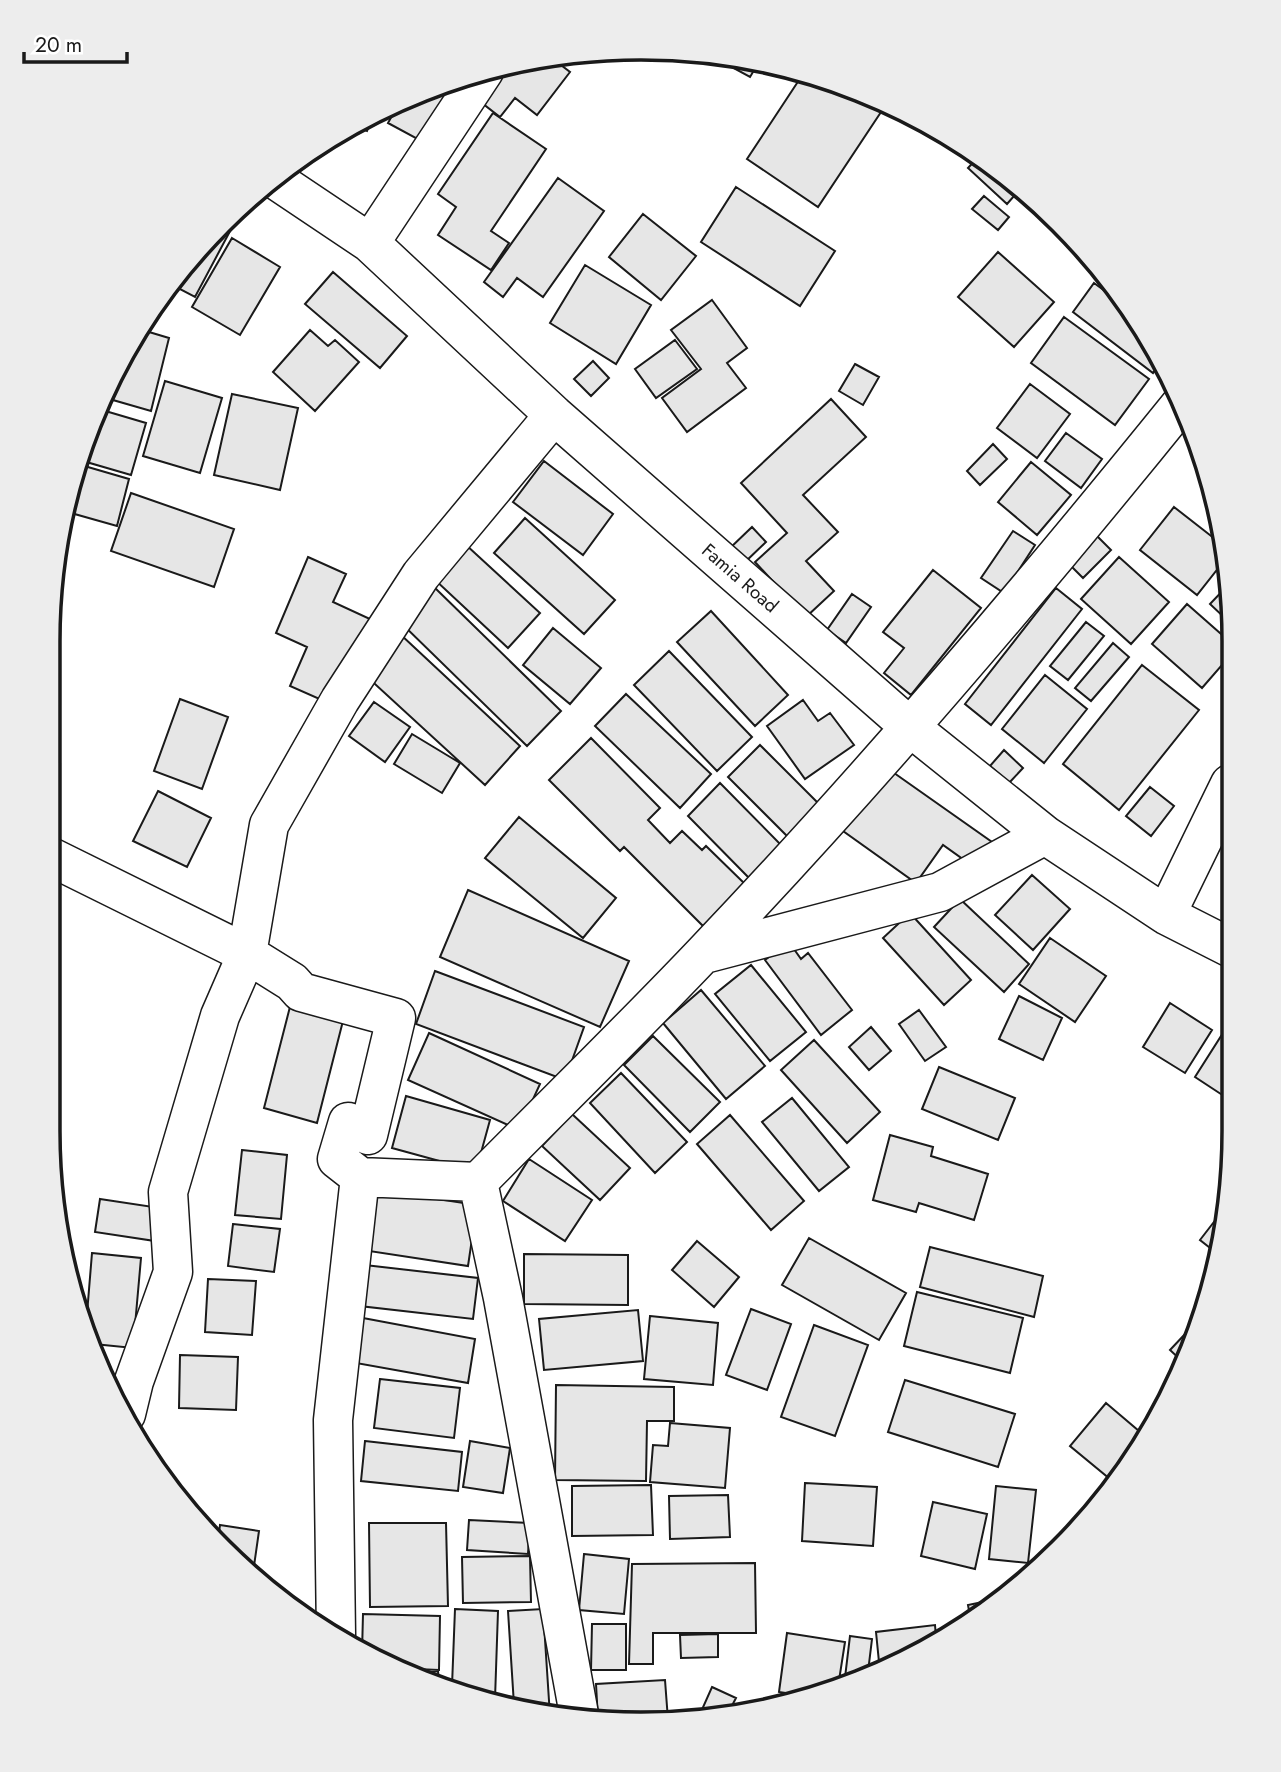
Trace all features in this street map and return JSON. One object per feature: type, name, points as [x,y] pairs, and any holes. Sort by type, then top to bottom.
[{"type":"street","points":[[370,243],[476,83]]},
{"type":"street","name":"Famia Road","points":[[283,184],[370,243],[554,415],[910,727],[1045,835],[1166,915],[1222,943]]},
{"type":"street","points":[[60,872],[247,954],[292,982],[301,992],[396,1018],[368,1135],[348,1122],[337,1159],[359,1177],[478,1182],[704,954],[910,727],[1066,546],[1174,412]]},
{"type":"street","points":[[128,1405],[134,1381],[173,1272],[168,1192],[220,1016],[247,954],[269,825],[314,745],[421,575],[554,415]]},
{"type":"street","points":[[1166,915],[1222,800]]},
{"type":"street","points":[[704,954],[940,892],[1045,835]]},
{"type":"street","points":[[336,1626],[333,1420],[359,1177]]},
{"type":"street","points":[[478,1182],[503,1298],[578,1709]]},
{"type":"building","points":[[561,65],[570,72],[537,115],[515,98],[500,117],[473,96],[485,81],[490,79]]},
{"type":"building","points":[[731,67],[754,71],[750,77]]},
{"type":"building","points":[[798,81],[881,112],[818,207],[747,159]]},
{"type":"building","points":[[446,93],[449,95],[423,142],[388,123],[392,115]]},
{"type":"building","points":[[493,113],[546,149],[491,231],[509,243],[491,270],[438,235],[456,207],[438,194]]},
{"type":"building","points":[[972,164],[1014,196],[1007,204],[968,168]]},
{"type":"building","points":[[558,178],[604,211],[543,297],[517,278],[503,297],[484,282]]},
{"type":"building","points":[[736,187],[835,251],[800,306],[701,242]]},
{"type":"building","points":[[984,196],[1009,217],[998,230],[972,209]]},
{"type":"building","points":[[643,214],[696,256],[661,300],[609,257]]},
{"type":"building","points":[[231,229],[195,297],[179,289]]},
{"type":"building","points":[[232,238],[280,267],[240,335],[192,307]]},
{"type":"building","points":[[998,252],[1054,302],[1014,347],[958,297]]},
{"type":"building","points":[[585,265],[651,305],[616,364],[550,323]]},
{"type":"building","points":[[333,272],[407,336],[380,368],[305,304]]},
{"type":"building","points":[[1094,283],[1103,289],[1124,318],[1155,371],[1153,373],[1073,312]]},
{"type":"building","points":[[712,300],[747,348],[727,363],[746,388],[687,432],[662,398],[701,369],[671,330]]},
{"type":"building","points":[[1064,317],[1149,379],[1115,425],[1031,363]]},
{"type":"building","points":[[310,330],[328,346],[335,340],[359,362],[315,411],[273,372]]},
{"type":"building","points":[[148,332],[169,338],[151,411],[112,400]]},
{"type":"building","points":[[675,340],[697,369],[656,398],[635,369]]},
{"type":"building","points":[[593,361],[609,378],[591,396],[574,379]]},
{"type":"building","points":[[855,364],[879,377],[863,405],[839,391]]},
{"type":"building","points":[[165,381],[222,398],[200,473],[143,456]]},
{"type":"building","points":[[1030,384],[1070,414],[1037,458],[997,428]]},
{"type":"building","points":[[232,394],[298,408],[280,490],[214,475]]},
{"type":"building","points":[[831,399],[866,437],[803,495],[838,532],[806,561],[834,591],[806,617],[755,562],[787,533],[741,483]]},
{"type":"building","points":[[107,411],[146,423],[131,475],[87,462]]},
{"type":"building","points":[[1066,433],[1102,459],[1081,488],[1045,461]]},
{"type":"building","points":[[993,444],[1007,459],[980,485],[967,471]]},
{"type":"building","points":[[544,461],[613,514],[583,555],[513,502]]},
{"type":"building","points":[[1031,462],[1071,495],[1037,535],[998,502]]},
{"type":"building","points":[[86,467],[129,479],[117,526],[74,514]]},
{"type":"building","points":[[131,493],[234,529],[214,587],[111,551]]},
{"type":"building","points":[[1174,507],[1212,536],[1217,569],[1197,595],[1140,550]]},
{"type":"building","points":[[525,518],[615,600],[584,634],[494,553]]},
{"type":"building","points":[[752,527],[766,542],[744,563],[729,549]]},
{"type":"building","points":[[1090,529],[1111,550],[1083,578],[1062,557]]},
{"type":"building","points":[[1013,531],[1035,545],[1004,593],[981,578]]},
{"type":"building","points":[[465,544],[540,613],[508,648],[433,578]]},
{"type":"building","points":[[308,557],[346,574],[333,602],[370,619],[333,705],[290,686],[307,647],[276,633]]},
{"type":"building","points":[[1119,557],[1169,602],[1131,644],[1081,599]]},
{"type":"building","points":[[933,570],[981,608],[911,695],[884,673],[904,648],[883,632]]},
{"type":"building","points":[[433,586],[561,711],[527,746],[399,621]]},
{"type":"building","points":[[1056,588],[1082,609],[991,725],[965,704]]},
{"type":"building","points":[[852,594],[871,607],[846,643],[827,630]]},
{"type":"building","points":[[1219,594],[1221,614],[1210,604]]},
{"type":"building","points":[[1187,604],[1222,635],[1222,665],[1202,688],[1152,644]]},
{"type":"building","points":[[711,611],[788,695],[755,726],[677,642]]},
{"type":"building","points":[[1086,622],[1104,636],[1068,680],[1050,666]]},
{"type":"building","points":[[553,628],[601,668],[570,704],[523,665]]},
{"type":"building","points":[[400,634],[520,746],[485,785],[364,674]]},
{"type":"building","points":[[1113,643],[1129,657],[1091,701],[1075,688]]},
{"type":"building","points":[[669,651],[752,737],[717,771],[634,685]]},
{"type":"building","points":[[1142,665],[1199,710],[1119,810],[1063,764]]},
{"type":"building","points":[[1045,675],[1087,709],[1044,763],[1002,729]]},
{"type":"building","points":[[626,694],[711,774],[680,808],[595,726]]},
{"type":"building","points":[[180,699],[228,717],[202,789],[154,771]]},
{"type":"building","points":[[803,700],[818,721],[830,713],[854,745],[805,779],[767,726]]},
{"type":"building","points":[[374,702],[410,727],[385,762],[349,736]]},
{"type":"building","points":[[412,734],[460,763],[442,793],[394,764]]},
{"type":"building","points":[[591,738],[660,808],[648,820],[670,843],[682,831],[702,850],[706,846],[745,884],[703,926],[624,847],[620,851],[549,780]]},
{"type":"building","points":[[760,745],[821,806],[789,838],[728,777]]},
{"type":"building","points":[[1004,750],[1023,768],[1009,783],[990,766]]},
{"type":"building","points":[[887,768],[992,842],[974,867],[943,845],[916,883],[843,831]]},
{"type":"building","points":[[720,783],[783,847],[751,880],[688,816]]},
{"type":"building","points":[[1150,787],[1174,806],[1151,836],[1126,816]]},
{"type":"building","points":[[158,791],[211,818],[187,867],[133,841]]},
{"type":"building","points":[[519,817],[616,898],[583,938],[485,858]]},
{"type":"building","points":[[1032,875],[1070,909],[1033,950],[995,915]]},
{"type":"building","points":[[468,890],[629,961],[600,1027],[440,957]]},
{"type":"building","points":[[960,899],[1029,964],[1004,992],[934,927]]},
{"type":"building","points":[[910,913],[971,980],[944,1005],[883,938]]},
{"type":"building","points":[[1050,938],[1106,976],[1075,1022],[1019,984]]},
{"type":"building","points":[[789,942],[801,959],[808,953],[852,1010],[821,1035],[765,960]]},
{"type":"building","points":[[751,965],[806,1032],[770,1061],[715,994]]},
{"type":"building","points":[[435,971],[584,1027],[565,1080],[416,1024]]},
{"type":"building","points":[[701,990],[765,1066],[726,1099],[663,1023]]},
{"type":"building","points":[[1019,996],[1062,1018],[1043,1060],[999,1039]]},
{"type":"building","points":[[292,999],[345,1013],[317,1123],[264,1108]]},
{"type":"building","points":[[1170,1003],[1212,1030],[1185,1073],[1143,1047]]},
{"type":"building","points":[[919,1010],[946,1047],[925,1061],[899,1024]]},
{"type":"building","points":[[871,1027],[891,1051],[869,1070],[849,1047]]},
{"type":"building","points":[[429,1033],[540,1084],[519,1130],[408,1080]]},
{"type":"building","points":[[1222,1035],[1222,1095],[1195,1077]]},
{"type":"building","points":[[653,1036],[720,1102],[690,1132],[624,1065]]},
{"type":"building","points":[[814,1040],[880,1112],[847,1143],[781,1070]]},
{"type":"building","points":[[939,1067],[1015,1098],[998,1140],[922,1109]]},
{"type":"building","points":[[621,1073],[687,1142],[655,1173],[590,1103]]},
{"type":"building","points":[[406,1096],[490,1120],[476,1171],[392,1148]]},
{"type":"building","points":[[792,1098],[849,1167],[819,1191],[762,1122]]},
{"type":"building","points":[[572,1114],[630,1168],[600,1200],[542,1146]]},
{"type":"building","points":[[730,1115],[804,1201],[771,1230],[697,1144]]},
{"type":"building","points":[[890,1135],[933,1147],[931,1156],[988,1174],[974,1220],[919,1203],[916,1212],[873,1200]]},
{"type":"building","points":[[242,1150],[287,1155],[281,1219],[235,1215]]},
{"type":"building","points":[[529,1159],[592,1200],[565,1241],[503,1201]]},
{"type":"building","points":[[378,1190],[477,1205],[468,1266],[369,1251]]},
{"type":"building","points":[[100,1199],[160,1208],[155,1241],[95,1232]]},
{"type":"building","points":[[1214,1221],[1209,1247],[1200,1240]]},
{"type":"building","points":[[233,1224],[280,1229],[274,1272],[228,1266]]},
{"type":"building","points":[[809,1238],[906,1293],[879,1340],[782,1285]]},
{"type":"building","points":[[697,1241],[739,1277],[714,1307],[672,1270]]},
{"type":"building","points":[[930,1247],[1043,1276],[1034,1317],[920,1287]]},
{"type":"building","points":[[92,1253],[141,1258],[133,1348],[100,1345],[87,1309]]},
{"type":"building","points":[[524,1254],[628,1255],[628,1305],[524,1304]]},
{"type":"building","points":[[356,1264],[478,1278],[473,1319],[351,1305]]},
{"type":"building","points":[[208,1279],[256,1281],[252,1335],[205,1332]]},
{"type":"building","points":[[917,1292],[1023,1318],[1010,1373],[904,1346]]},
{"type":"building","points":[[751,1309],[791,1324],[767,1390],[726,1375]]},
{"type":"building","points":[[638,1310],[643,1361],[544,1370],[539,1319]]},
{"type":"building","points":[[650,1316],[718,1323],[713,1385],[644,1379]]},
{"type":"building","points":[[363,1318],[475,1339],[468,1383],[356,1363]]},
{"type":"building","points":[[814,1325],[868,1345],[835,1436],[781,1417]]},
{"type":"building","points":[[1185,1335],[1176,1356],[1170,1350]]},
{"type":"building","points":[[180,1355],[238,1357],[236,1410],[179,1408]]},
{"type":"building","points":[[380,1379],[460,1388],[454,1438],[374,1428]]},
{"type":"building","points":[[905,1380],[1015,1414],[998,1467],[888,1432]]},
{"type":"building","points":[[556,1385],[674,1387],[674,1421],[647,1421],[646,1481],[555,1480]]},
{"type":"building","points":[[1106,1403],[1139,1431],[1107,1477],[1070,1446]]},
{"type":"building","points":[[670,1423],[730,1428],[725,1488],[650,1482],[653,1445],[668,1446]]},
{"type":"building","points":[[365,1441],[462,1452],[458,1491],[361,1481]]},
{"type":"building","points":[[470,1441],[510,1448],[503,1493],[463,1487]]},
{"type":"building","points":[[805,1483],[877,1487],[873,1546],[802,1541]]},
{"type":"building","points":[[651,1485],[653,1535],[572,1536],[572,1486]]},
{"type":"building","points":[[996,1486],[1036,1490],[1028,1563],[989,1559]]},
{"type":"building","points":[[728,1495],[730,1537],[670,1539],[669,1496]]},
{"type":"building","points":[[933,1502],[987,1514],[975,1569],[921,1556]]},
{"type":"building","points":[[469,1520],[530,1523],[528,1554],[467,1550]]},
{"type":"building","points":[[369,1523],[446,1523],[448,1606],[370,1607]]},
{"type":"building","points":[[220,1525],[259,1531],[254,1565],[230,1542],[219,1531]]},
{"type":"building","points":[[584,1554],[629,1559],[624,1614],[579,1610]]},
{"type":"building","points":[[530,1556],[531,1602],[463,1603],[462,1557]]},
{"type":"building","points":[[755,1563],[756,1633],[653,1633],[653,1664],[629,1664],[632,1564]]},
{"type":"building","points":[[980,1603],[969,1611],[968,1605]]},
{"type":"building","points":[[455,1609],[498,1611],[495,1694],[452,1681]]},
{"type":"building","points":[[543,1609],[549,1705],[514,1698],[508,1611]]},
{"type":"building","points":[[363,1614],[440,1616],[439,1670],[421,1669],[362,1642]]},
{"type":"building","points":[[592,1624],[626,1624],[626,1670],[591,1670]]},
{"type":"building","points":[[935,1625],[936,1632],[879,1661],[876,1632]]},
{"type":"building","points":[[787,1633],[845,1642],[840,1677],[791,1693],[779,1692]]},
{"type":"building","points":[[718,1634],[718,1657],[681,1658],[680,1635]]},
{"type":"building","points":[[850,1636],[872,1639],[869,1665],[845,1675]]},
{"type":"building","points":[[665,1680],[667,1711],[597,1711],[596,1684]]},
{"type":"building","points":[[712,1687],[736,1698],[732,1705],[702,1709]]}]
